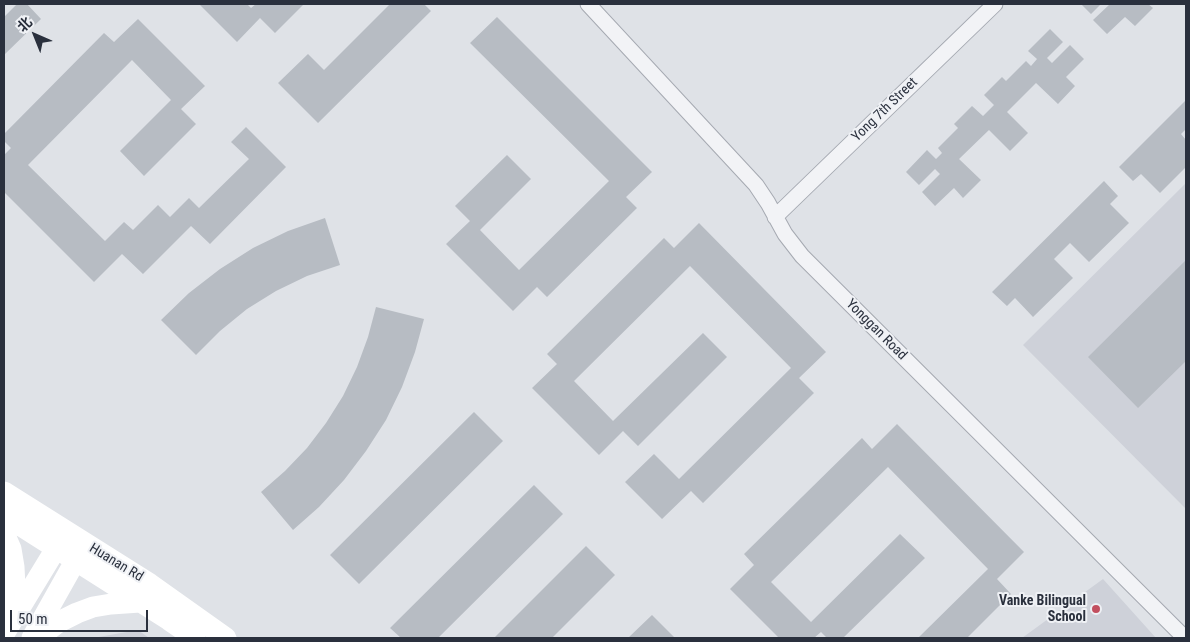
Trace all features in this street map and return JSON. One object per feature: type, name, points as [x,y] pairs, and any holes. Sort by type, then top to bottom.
[{"type":"main road","name":"Huanan Rd","points":[[4,492],[61,541]]},
{"type":"main road","name":"Huanan Rd","points":[[4,516],[150,584],[226,638]]},
{"type":"main road","points":[[4,532],[14,567],[15,587],[6,631]]},
{"type":"main road","points":[[6,631],[61,541]]},
{"type":"main road","name":"Huanan Rd","points":[[80,552],[140,602],[195,638]]},
{"type":"main road","points":[[32,638],[80,552]]},
{"type":"main road","points":[[38,638],[59,622],[93,607],[140,602]]},
{"type":"street","name":"Yonggan Road","points":[[588,4],[756,185],[792,246],[1185,638]]},
{"type":"street","name":"Yong 7th Street","points":[[776,217],[995,4]]},
{"type":"shaded area","points":[[1186,183],[1186,509],[1023,345]]},
{"type":"shaded area","name":"Vanke Bilingual School","points":[[1103,579],[1156,638],[1022,638]]},
{"type":"shaded area","points":[[138,630],[149,638],[93,638]]},
{"type":"building","points":[[17,4],[27,4],[41,19],[4,55],[4,17]]},
{"type":"building","points":[[199,4],[247,4],[251,8],[256,4],[304,4],[275,33],[260,18],[237,42]]},
{"type":"building","points":[[390,4],[424,4],[431,11],[318,123],[278,83],[308,54],[324,70]]},
{"type":"building","points":[[1081,4],[1101,4],[1091,14]]},
{"type":"building","points":[[1110,4],[1148,4],[1153,8],[1135,26],[1125,17],[1107,34],[1093,20]]},
{"type":"building","points":[[497,17],[652,172],[626,197],[637,208],[547,297],[537,287],[513,311],[446,244],[470,221],[455,206],[507,155],[531,179],[480,230],[519,270],[609,181],[470,43]]},
{"type":"building","points":[[138,19],[205,86],[181,109],[196,124],[144,176],[120,151],[171,100],[132,60],[28,165],[105,241],[124,222],[133,230],[158,205],[170,217],[189,198],[199,208],[249,159],[231,142],[246,127],[286,167],[210,244],[191,226],[143,274],[122,254],[94,282],[4,192],[4,155],[11,148],[4,141],[4,134],[104,33],[114,42]]},
{"type":"building","points":[[1050,29],[1063,42],[1047,58],[1052,63],[1070,45],[1084,59],[1066,77],[1075,86],[1058,104],[1036,83],[1007,112],[1028,133],[1010,151],[989,130],[959,159],[981,180],[963,198],[954,188],[935,206],[922,192],[940,174],[935,169],[919,185],[906,172],[927,150],[936,159],[942,153],[938,148],[958,128],[954,124],[972,106],[983,116],[994,105],[984,95],[1002,77],[1006,81],[1026,61],[1031,66],[1037,59],[1028,51]]},
{"type":"building","points":[[1186,100],[1186,129],[1181,134],[1186,140],[1186,167],[1160,193],[1141,174],[1133,181],[1119,167]]},
{"type":"building","points":[[1104,181],[1118,196],[1110,204],[1129,223],[1089,262],[1070,243],[1054,259],[1073,278],[1033,317],[1015,298],[1007,306],[992,292]]},
{"type":"building","points":[[325,218],[340,265],[307,276],[276,291],[247,309],[220,331],[196,355],[161,320],[189,293],[220,269],[253,248],[288,231]]},
{"type":"building","points":[[699,223],[826,352],[799,378],[814,393],[703,503],[691,491],[662,519],[625,482],[654,454],[679,479],[791,368],[690,266],[574,381],[613,421],[703,333],[727,357],[638,446],[623,431],[599,455],[532,388],[557,364],[547,354],[664,238],[674,248]]},
{"type":"building","points":[[1186,260],[1186,361],[1138,408],[1088,357]]},
{"type":"building","points":[[376,307],[424,319],[415,352],[402,387],[386,420],[344,480],[319,507],[293,530],[261,492],[307,448],[343,396],[357,367]]},
{"type":"building","points":[[474,412],[503,441],[359,584],[330,555]]},
{"type":"building","points":[[897,424],[1024,552],[997,579],[1011,594],[967,638],[918,638],[988,569],[888,467],[771,582],[811,622],[900,534],[925,558],[843,638],[827,638],[821,632],[814,638],[779,638],[730,589],[754,565],[744,554],[862,438],[872,449]]},
{"type":"building","points":[[534,485],[563,514],[438,638],[401,638],[390,628]]},
{"type":"building","points":[[586,546],[615,575],[552,638],[494,638]]},
{"type":"building","points":[[652,615],[675,638],[628,638]]},
{"type":"place","name":"Vanke Bilingual School","points":[[1096,609]]}]
